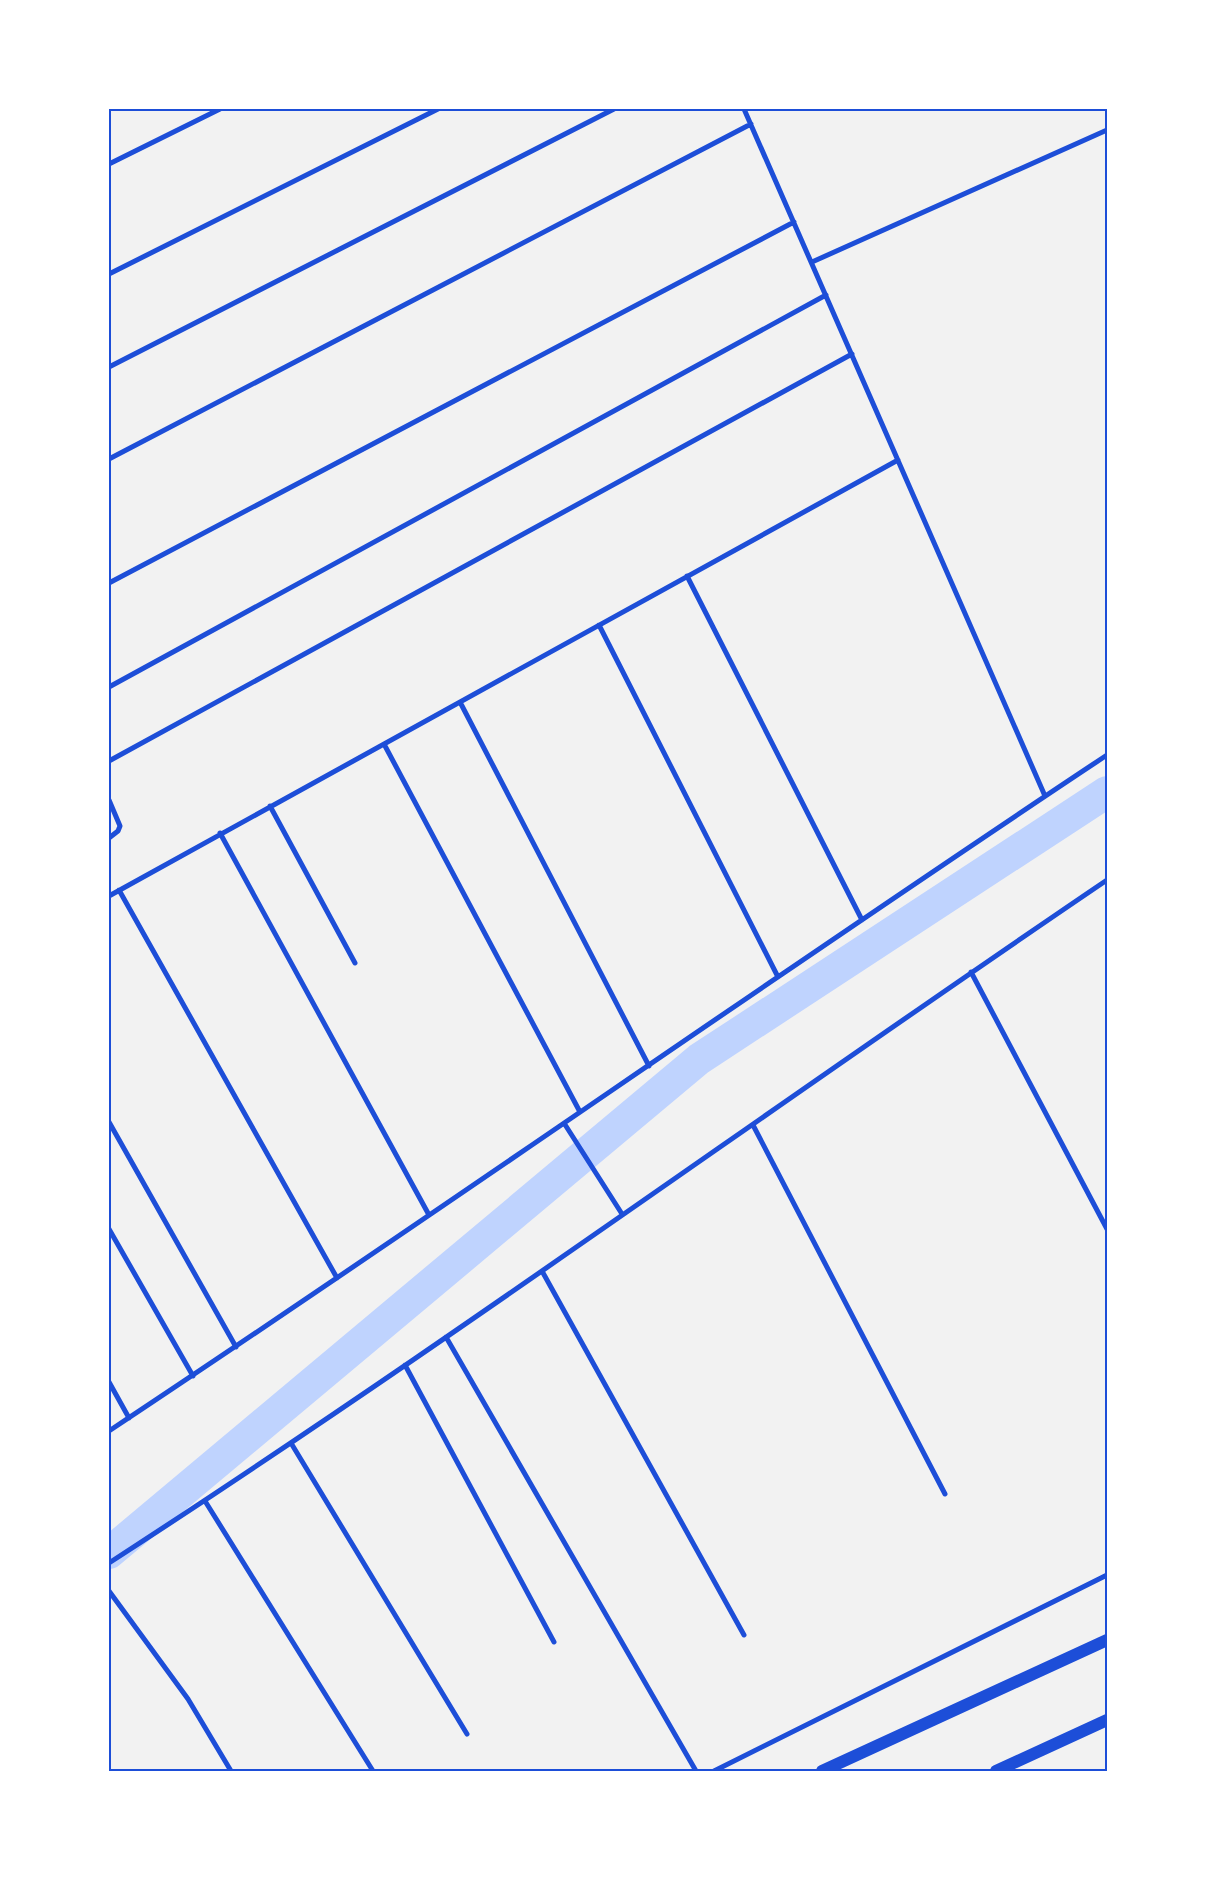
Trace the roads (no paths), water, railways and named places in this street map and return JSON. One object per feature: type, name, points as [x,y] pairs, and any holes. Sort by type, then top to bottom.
[{"type":"main road","points":[[822,1771],[1107,1640]]},
{"type":"main road","points":[[996,1771],[1107,1720]]},
{"type":"street","points":[[109,164],[220,109]]},
{"type":"street","points":[[109,274],[438,109]]},
{"type":"street","points":[[109,367],[614,109]]},
{"type":"street","points":[[744,109],[1045,796]]},
{"type":"street","points":[[109,459],[751,124]]},
{"type":"street","points":[[812,262],[1107,130]]},
{"type":"street","points":[[109,584],[794,222]]},
{"type":"street","points":[[109,687],[826,295]]},
{"type":"street","points":[[109,761],[852,354]]},
{"type":"street","points":[[109,896],[898,460]]},
{"type":"street","points":[[687,576],[862,920]]},
{"type":"street","points":[[599,625],[778,977]]},
{"type":"street","points":[[460,702],[648,1066]]},
{"type":"street","points":[[384,744],[580,1112]]},
{"type":"street","points":[[109,1431],[236,1347],[1107,755]]},
{"type":"street","points":[[109,800],[120,826],[118,831],[109,838]]},
{"type":"street","points":[[270,806],[355,963]]},
{"type":"street","points":[[220,833],[429,1215]]},
{"type":"street","points":[[109,1563],[205,1501],[446,1337],[971,972],[1107,880]]},
{"type":"street","points":[[119,890],[337,1278]]},
{"type":"street","points":[[971,972],[1107,1229]]},
{"type":"street","points":[[109,1122],[236,1347]]},
{"type":"street","points":[[564,1123],[622,1214]]},
{"type":"street","points":[[753,1125],[945,1494]]},
{"type":"street","points":[[109,1229],[193,1376]]},
{"type":"street","points":[[542,1271],[744,1635]]},
{"type":"street","points":[[446,1337],[696,1771]]},
{"type":"street","points":[[405,1365],[554,1642]]},
{"type":"street","points":[[109,1382],[129,1418]]},
{"type":"street","points":[[291,1443],[467,1734]]},
{"type":"street","points":[[205,1501],[373,1771]]},
{"type":"street","points":[[714,1771],[1107,1575]]},
{"type":"street","points":[[109,1591],[188,1699],[231,1771]]},
{"type":"waterway","points":[[109,1553],[699,1059],[1107,792]]}]
